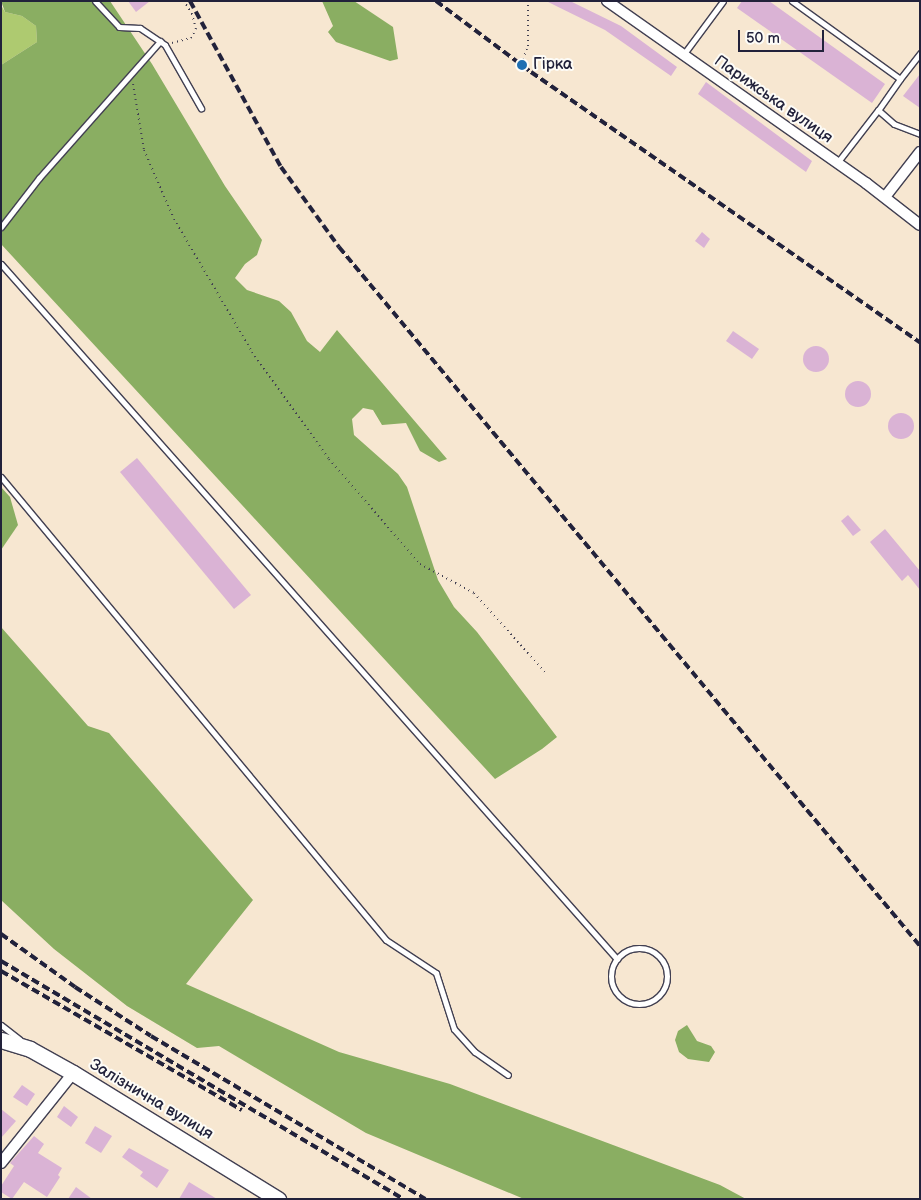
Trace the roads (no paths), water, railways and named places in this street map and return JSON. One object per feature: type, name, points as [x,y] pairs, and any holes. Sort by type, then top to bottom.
[{"type":"main road","name":"Залізнична вулиця","points":[[1,1040],[30,1049],[73,1073],[278,1199]]},
{"type":"street","name":"Парижська вулиця","points":[[608,1],[885,197],[920,225]]},
{"type":"street","points":[[885,197],[920,152]]},
{"type":"street","points":[[1,1163],[73,1073]]},
{"type":"lane","points":[[95,1],[119,27],[140,28],[165,45],[201,108]]},
{"type":"lane","points":[[683,55],[723,1]]},
{"type":"lane","points":[[792,1],[900,79]]},
{"type":"lane","points":[[1,227],[40,178],[160,41]]},
{"type":"lane","points":[[837,163],[920,52]]},
{"type":"lane","points":[[878,110],[894,124],[920,134]]},
{"type":"lane","points":[[1,264],[617,959]]},
{"type":"lane","points":[[1,477],[386,940],[436,973],[454,1029],[475,1052],[508,1075]]},
{"type":"lane","points":[[635,948],[656,953],[667,972],[662,992],[644,1004],[622,998],[611,979],[617,959],[635,948]]},
{"type":"lane","points":[[1,1025],[30,1049]]},
{"type":"railway","points":[[190,1],[281,167],[339,247],[920,946]]},
{"type":"railway","points":[[436,1],[531,72],[920,342]]},
{"type":"railway","points":[[1,934],[75,987],[151,1036],[425,1199]]},
{"type":"railway","points":[[1,961],[403,1199]]},
{"type":"railway","points":[[1,971],[242,1110]]},
{"type":"place","name":"Гірка","points":[[522,65]]}]
